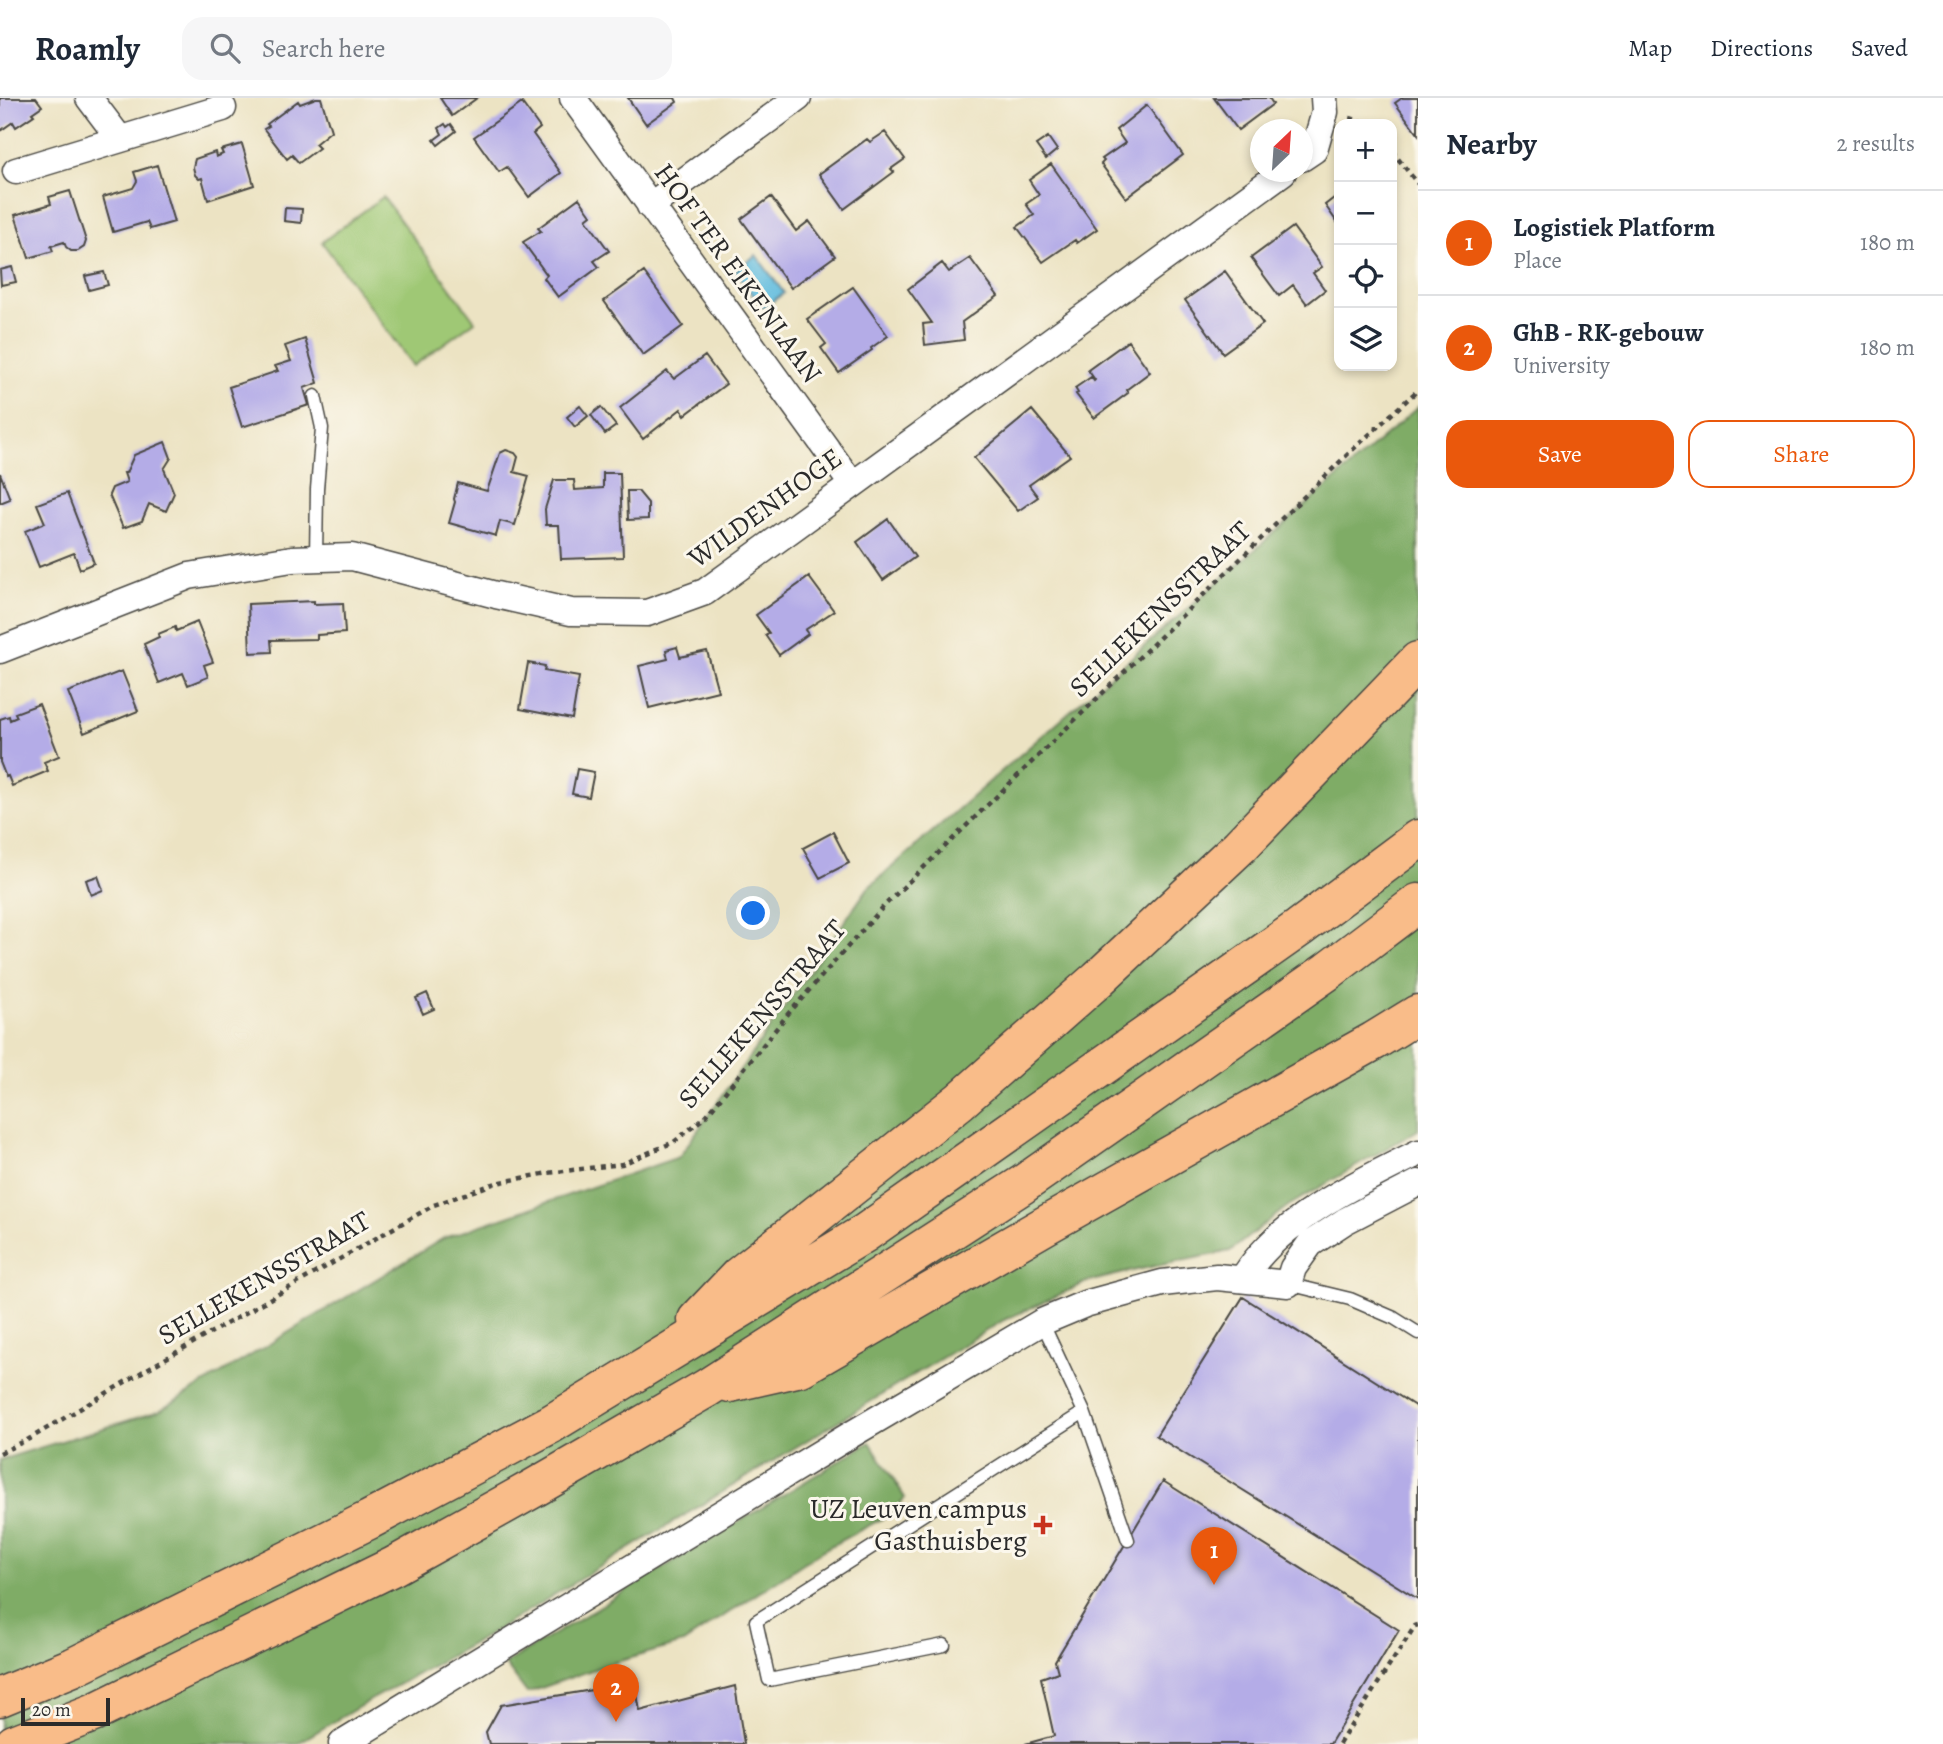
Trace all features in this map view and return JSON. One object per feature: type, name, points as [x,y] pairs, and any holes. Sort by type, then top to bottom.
[{"type":"highway","points":[[663,1356],[739,1276],[960,1101],[1098,979],[1240,846],[1418,662]]},
{"type":"highway","points":[[0,1697],[73,1667],[369,1520],[551,1424],[876,1226],[1300,928],[1418,839]]},
{"type":"highway","points":[[15,1744],[93,1713],[394,1566],[534,1489],[707,1388],[1022,1185],[1328,971],[1418,904]]},
{"type":"highway","points":[[707,1388],[801,1367],[1418,1014]]},
{"type":"street","points":[[89,98],[120,139]]},
{"type":"street","name":"HOF TER EIKENLAAN","points":[[573,98],[852,484]]},
{"type":"street","points":[[650,206],[798,98]]},
{"type":"street","points":[[1313,151],[1324,105]]},
{"type":"street","points":[[16,171],[223,108]]},
{"type":"street","name":"WILDENHOGE","points":[[0,650],[189,576],[292,559],[352,557],[571,612],[647,612],[705,592],[1269,182]]},
{"type":"street","points":[[1243,1279],[1251,1265],[1285,1230],[1311,1211],[1418,1153]]},
{"type":"street","points":[[342,1744],[852,1434],[1042,1322],[1084,1304],[1162,1283],[1217,1277],[1288,1284],[1293,1268],[1310,1244],[1345,1221],[1418,1183]]},
{"type":"lane","points":[[315,396],[322,428],[317,489],[316,558]]},
{"type":"lane","points":[[1288,1284],[1350,1299],[1394,1318],[1418,1333]]},
{"type":"lane","points":[[1042,1322],[1084,1412],[1128,1539]]},
{"type":"lane","points":[[944,1645],[769,1680],[756,1620],[1084,1412]]},
{"type":"path","points":[[1397,157],[1418,184]]},
{"type":"path","name":"SELLEKENSSTRAAT","points":[[0,1453],[29,1439],[142,1371],[433,1205],[496,1183],[548,1173],[622,1164],[674,1142],[706,1116],[788,1014],[884,906],[1348,454],[1418,390]]},
{"type":"path","points":[[1339,1744],[1418,1625]]},
{"type":"green space","points":[[383,197],[475,321],[413,366],[322,242]]},
{"type":"green space","points":[[1418,407],[1418,1130],[1288,1206],[1230,1251],[1087,1282],[1004,1320],[490,1634],[296,1744],[0,1744],[0,1460],[159,1411],[444,1238],[679,1157],[868,888]]},
{"type":"green space","points":[[870,1442],[905,1498],[889,1515],[823,1550],[683,1643],[606,1665],[527,1693],[505,1664]]},
{"type":"water","points":[[756,255],[784,293],[763,308],[735,271]]},
{"type":"building","points":[[0,98],[36,98],[42,106],[16,127],[13,122],[0,131]]},
{"type":"building","points":[[321,98],[331,131],[315,144],[319,148],[299,163],[292,155],[287,159],[264,129],[298,101],[300,104]]},
{"type":"building","points":[[440,98],[477,98],[452,116]]},
{"type":"building","points":[[628,98],[675,98],[677,102],[646,124]]},
{"type":"building","points":[[1214,98],[1269,98],[1273,104],[1238,130]]},
{"type":"building","points":[[1402,98],[1418,98],[1418,134],[1395,103]]},
{"type":"building","points":[[522,103],[540,128],[533,134],[561,173],[529,197],[507,167],[499,172],[474,137]]},
{"type":"building","points":[[1147,105],[1183,155],[1126,198],[1101,164],[1104,161],[1102,159],[1125,143],[1116,130]]},
{"type":"building","points":[[445,124],[447,127],[451,124],[456,131],[438,145],[434,140],[442,134],[439,128]]},
{"type":"building","points":[[885,132],[905,159],[891,169],[894,172],[844,209],[819,174],[867,139],[870,142]]},
{"type":"building","points":[[1048,137],[1057,150],[1046,159],[1036,145]]},
{"type":"building","points":[[242,144],[254,185],[208,200],[202,178],[199,179],[195,175],[195,159],[215,152],[216,157],[223,154],[221,150]]},
{"type":"building","points":[[1051,164],[1097,229],[1043,262],[1017,227],[1034,215],[1026,204],[1039,195],[1029,180]]},
{"type":"building","points":[[157,165],[174,222],[150,229],[147,222],[113,232],[103,197],[133,188],[137,181],[134,172]]},
{"type":"building","points":[[70,191],[86,241],[84,247],[71,251],[64,242],[51,246],[53,251],[29,258],[15,215],[51,204],[49,197]]},
{"type":"building","points":[[771,197],[796,231],[809,221],[835,256],[791,288],[741,219]]},
{"type":"building","points":[[579,198],[591,215],[586,219],[609,251],[594,261],[599,267],[558,297],[544,278],[547,275],[523,242],[541,231],[538,228]]},
{"type":"building","points":[[1334,198],[1334,218],[1325,205]]},
{"type":"building","points":[[285,208],[302,209],[301,223],[284,221]]},
{"type":"building","points":[[1293,227],[1322,267],[1313,273],[1325,290],[1307,304],[1293,285],[1279,296],[1251,258]]},
{"type":"building","points":[[970,258],[998,296],[962,322],[964,340],[925,345],[923,324],[932,323],[908,289],[942,263],[949,272]]},
{"type":"building","points":[[12,267],[16,282],[1,285],[0,270]]},
{"type":"building","points":[[1225,271],[1263,324],[1223,353],[1185,300]]},
{"type":"building","points":[[104,272],[108,285],[89,290],[85,276]]},
{"type":"building","points":[[644,272],[683,326],[643,355],[604,301]]},
{"type":"building","points":[[853,287],[888,336],[839,373],[821,348],[826,344],[807,319]]},
{"type":"building","points":[[305,339],[318,383],[304,388],[309,405],[242,427],[229,387],[278,371],[275,366],[291,361],[285,346]]},
{"type":"building","points":[[1128,341],[1150,372],[1126,390],[1128,393],[1094,418],[1076,394],[1078,393],[1075,388],[1091,377],[1094,381],[1088,370]]},
{"type":"building","points":[[705,356],[726,384],[685,415],[681,409],[643,439],[620,408],[667,371],[674,379]]},
{"type":"building","points":[[580,406],[588,416],[575,427],[567,417]]},
{"type":"building","points":[[601,407],[616,426],[605,434],[591,415]]},
{"type":"building","points":[[1032,410],[1070,456],[1029,485],[1038,497],[1018,511],[974,458]]},
{"type":"building","points":[[165,442],[171,458],[164,469],[174,493],[166,511],[149,504],[142,521],[123,528],[109,495],[112,488],[127,482],[124,473],[134,455]]},
{"type":"building","points":[[506,450],[518,457],[514,472],[529,476],[515,525],[500,521],[496,536],[449,523],[458,483],[487,491],[500,453]]},
{"type":"building","points":[[0,473],[10,499],[0,503]]},
{"type":"building","points":[[603,473],[620,473],[623,557],[561,559],[559,525],[546,525],[545,509],[554,480],[574,480],[575,490],[603,488]]},
{"type":"building","points":[[627,491],[638,491],[648,503],[648,519],[628,520]]},
{"type":"building","points":[[67,493],[94,563],[80,569],[74,553],[39,567],[25,531],[45,523],[37,504]]},
{"type":"building","points":[[888,519],[915,557],[883,580],[857,542]]},
{"type":"building","points":[[809,577],[834,611],[805,630],[808,634],[779,655],[765,635],[769,633],[756,615]]},
{"type":"building","points":[[314,601],[314,604],[343,603],[345,633],[317,635],[317,639],[271,640],[272,652],[250,653],[248,604]]},
{"type":"building","points":[[197,622],[213,662],[204,665],[208,677],[188,685],[183,673],[159,683],[144,644],[159,637],[158,634],[175,627],[176,631]]},
{"type":"building","points":[[677,647],[680,657],[707,651],[718,691],[649,708],[639,666],[668,659],[666,650]]},
{"type":"building","points":[[528,663],[545,666],[544,671],[579,677],[572,719],[520,709]]},
{"type":"building","points":[[122,671],[138,711],[84,733],[68,692]]},
{"type":"building","points":[[39,704],[59,756],[44,762],[48,771],[12,786],[0,762],[0,719],[9,716],[10,720],[17,717],[15,713]]},
{"type":"building","points":[[577,769],[594,772],[589,797],[572,794]]},
{"type":"building","points":[[833,832],[849,863],[820,878],[803,848]]},
{"type":"building","points":[[98,876],[103,890],[91,895],[86,880]]},
{"type":"building","points":[[427,993],[434,1009],[423,1014],[416,998]]},
{"type":"building","points":[[1243,1297],[1418,1408],[1418,1599],[1156,1436]]},
{"type":"building","points":[[1163,1481],[1399,1630],[1330,1744],[1025,1744],[1054,1736],[1041,1678],[1058,1672],[1055,1661]]},
{"type":"building","points":[[635,1683],[640,1711],[735,1686],[744,1744],[489,1744],[486,1732],[501,1705]]},
{"type":"place","name":"UZ Leuven campus Gasthuisberg","points":[[1043,1525]]},
{"type":"place","name":"Logistiek Platform","points":[[1214,1585]]},
{"type":"place","name":"GhB - RK-gebouw","points":[[616,1722]]}]
